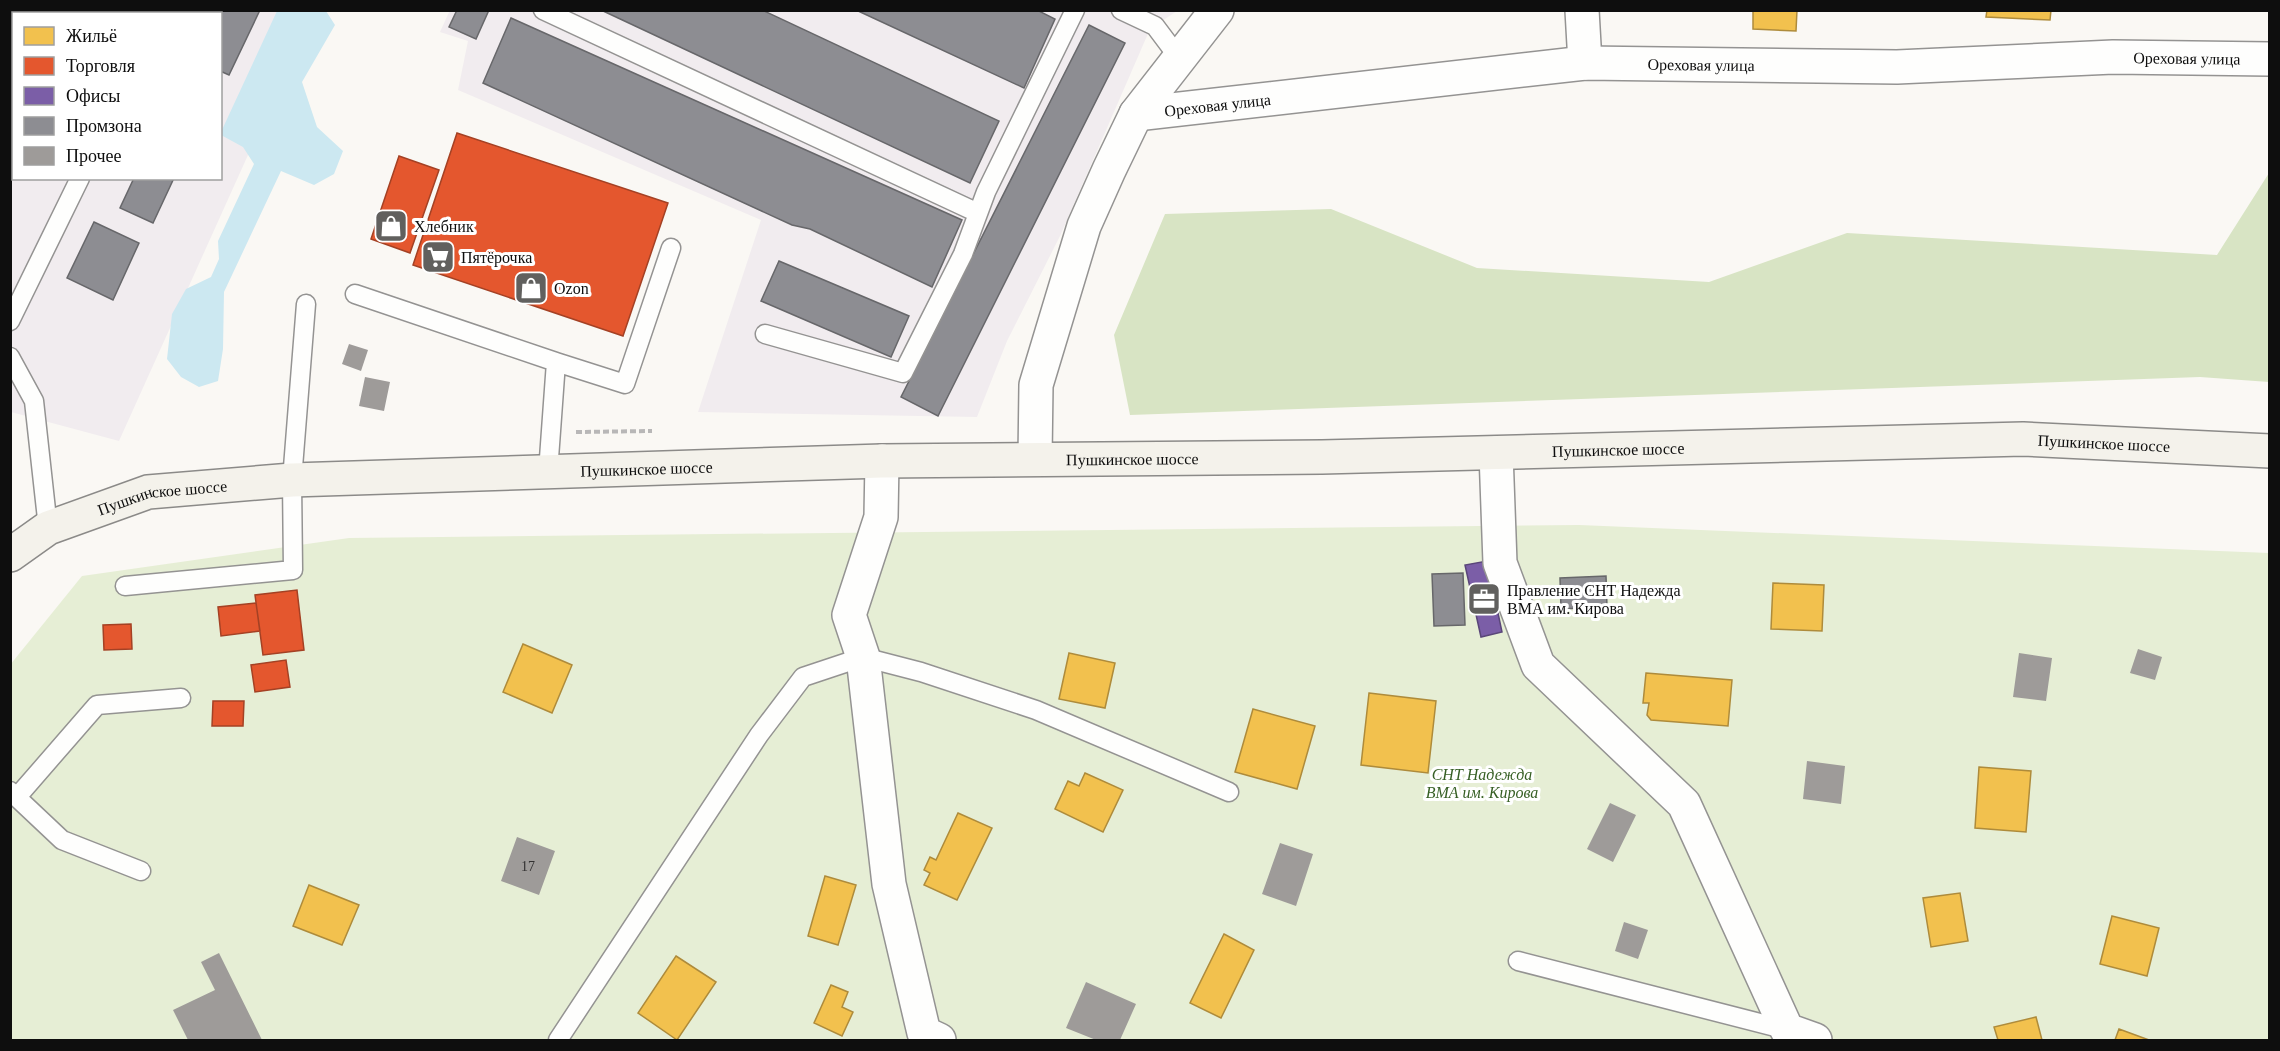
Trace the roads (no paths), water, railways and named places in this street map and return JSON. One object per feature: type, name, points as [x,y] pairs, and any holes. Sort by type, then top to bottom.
[{"type":"main road","name":"Пушкинское шоссе","points":[[10,555],[48,528],[148,492],[292,480],[882,460],[1322,457],[2023,439],[2270,451]]},
{"type":"street","points":[[1035,458],[1035,384],[1084,226],[1108,170],[1136,114],[1217,10]]},
{"type":"street","points":[[1582,10],[1586,63]]},
{"type":"street","name":"Ореховая улица","points":[[1136,114],[1586,63],[1897,67],[2113,57],[2270,60]]},
{"type":"street","points":[[1496,453],[1500,563],[1538,665],[1684,804],[1801,1035]]},
{"type":"street","points":[[882,460],[881,517],[849,615],[863,657],[890,884],[928,1038]]},
{"type":"lane","points":[[543,10],[978,213]]},
{"type":"lane","points":[[765,334],[903,373],[963,254],[986,192],[1075,10]]},
{"type":"lane","points":[[1120,10],[1155,26],[1179,58]]},
{"type":"lane","points":[[10,321],[79,180]]},
{"type":"lane","points":[[355,294],[625,384],[671,248]]},
{"type":"lane","points":[[125,586],[293,570],[292,480],[306,304]]},
{"type":"lane","points":[[10,357],[34,401],[48,528]]},
{"type":"lane","points":[[548,472],[556,362]]},
{"type":"lane","points":[[558,1041],[759,735],[803,676],[863,657],[921,672],[1036,710],[1229,792]]},
{"type":"lane","points":[[141,871],[62,840],[14,794],[97,705],[181,698]]},
{"type":"lane","points":[[1518,961],[1801,1035]]},
{"type":"water","points":[[277,11],[326,11],[335,25],[302,82],[317,127],[343,151],[334,174],[314,185],[281,171],[224,292],[223,349],[218,381],[199,387],[181,377],[167,359],[172,314],[186,289],[211,277],[219,259],[218,241],[254,164],[243,147],[222,136],[222,130]]},
{"type":"place","name":"Хлебник","points":[[391,226]]},
{"type":"place","name":"Пятёрочка","points":[[438,257]]},
{"type":"place","name":"Ozon","points":[[531,288]]},
{"type":"place","name":"Правление СНТ Надежда ВМА им. Кирова","points":[[1484,599]]},
{"type":"park label","name":"СНТ Надежда ВМА им. Кирова","points":[[1482,783]]}]
